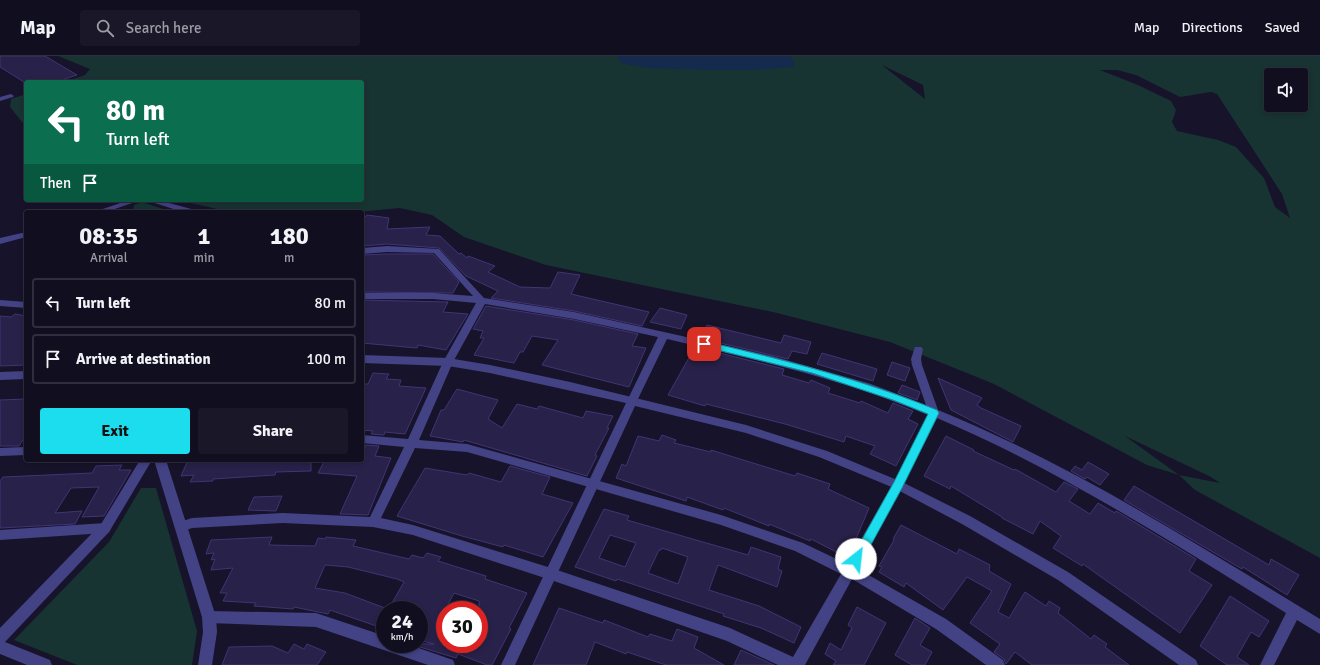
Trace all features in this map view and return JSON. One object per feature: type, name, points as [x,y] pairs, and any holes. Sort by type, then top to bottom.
[{"type":"street","points":[[0,99],[11,96]]},
{"type":"street","points":[[104,210],[130,202]]},
{"type":"street","points":[[156,202],[185,210]]},
{"type":"street","points":[[0,242],[24,235]]},
{"type":"street","points":[[364,251],[387,249],[436,251],[482,301]]},
{"type":"street","points":[[364,296],[383,295],[482,301],[561,312],[813,370],[896,397],[1033,457],[1106,497],[1320,627]]},
{"type":"street","points":[[373,522],[412,443],[448,362],[482,301]]},
{"type":"street","points":[[0,303],[24,305]]},
{"type":"street","points":[[508,665],[664,335]]},
{"type":"street","points":[[797,665],[898,485],[934,413],[917,365],[916,359],[918,349]]},
{"type":"street","points":[[364,359],[448,362],[512,374],[746,429],[823,454],[898,485],[966,520],[1063,576],[1191,665]]},
{"type":"street","points":[[0,376],[24,375]]},
{"type":"street","points":[[364,439],[467,448],[593,485],[721,520],[799,547],[866,579],[941,624],[998,665]]},
{"type":"street","points":[[0,452],[24,451]]},
{"type":"street","points":[[0,638],[106,528],[145,462]]},
{"type":"street","points":[[161,462],[208,617],[210,632],[205,665]]},
{"type":"street","points":[[181,527],[192,523],[283,518],[373,522],[413,530],[551,574],[730,635],[794,665]]},
{"type":"street","points":[[0,535],[106,528]]},
{"type":"street","points":[[1267,665],[1294,611]]},
{"type":"street","points":[[208,617],[316,620],[376,641]]},
{"type":"street","points":[[0,648],[45,665]]},
{"type":"street","points":[[413,653],[448,665]]},
{"type":"green space","points":[[58,56],[1320,56],[1320,558],[1195,490],[1179,475],[1147,465],[994,384],[890,342],[773,312],[546,265],[464,237],[432,215],[400,208],[364,211],[364,210],[222,210],[186,202],[364,202],[364,80],[70,80],[85,75],[90,69]],"holes":[[[882,65],[923,85],[925,99]],[[1100,70],[1117,70],[1136,75],[1180,97],[1211,92],[1217,94],[1282,194],[1290,218],[1275,207],[1264,178],[1236,147],[1218,140],[1177,131],[1172,122],[1176,110],[1171,101],[1138,85]],[[1125,436],[1211,477],[1220,483],[1179,475]]]},
{"type":"green space","points":[[24,95],[24,124],[10,107],[11,99]]},
{"type":"green space","points":[[142,202],[166,210],[133,210],[134,205]]},
{"type":"green space","points":[[141,488],[156,488],[197,631],[192,665],[77,665],[14,640],[109,542]]},
{"type":"water","points":[[618,56],[790,56],[795,64],[793,67],[758,70],[647,68],[621,63]]},
{"type":"building","points":[[0,56],[45,56],[77,75],[61,80],[24,80],[24,82],[0,67]]},
{"type":"building","points":[[367,215],[389,218],[387,229],[430,227],[426,235],[440,236],[459,254],[461,253],[467,258],[468,256],[495,266],[488,272],[520,287],[550,288],[558,272],[580,275],[571,294],[649,312],[642,326],[574,311],[491,298],[498,291],[466,276],[439,248],[387,244],[364,246],[364,218]]},
{"type":"building","points":[[433,254],[459,282],[453,293],[364,292],[364,255]]},
{"type":"building","points":[[364,300],[448,302],[443,312],[468,314],[446,350],[418,345],[417,348],[364,343]]},
{"type":"building","points":[[486,306],[574,320],[638,334],[632,346],[646,348],[629,387],[542,365],[558,340],[532,336],[523,352],[520,352],[514,363],[474,355],[484,338],[480,338],[483,331],[473,329]]},
{"type":"building","points":[[660,308],[687,315],[681,329],[650,322]]},
{"type":"building","points":[[15,314],[24,316],[24,365],[0,366],[0,316],[11,317]]},
{"type":"building","points":[[707,325],[781,343],[784,335],[811,342],[807,354],[792,351],[788,359],[699,338]]},
{"type":"building","points":[[695,347],[784,369],[782,375],[809,383],[811,380],[830,388],[828,393],[860,403],[861,401],[888,413],[893,403],[913,411],[908,419],[918,424],[896,466],[870,454],[875,446],[846,436],[844,442],[785,424],[706,404],[705,406],[668,395]]},
{"type":"building","points":[[822,353],[877,369],[873,381],[817,364]]},
{"type":"building","points":[[892,362],[910,368],[905,381],[887,375]]},
{"type":"building","points":[[373,373],[389,374],[386,379],[401,380],[399,386],[426,388],[405,434],[385,432],[384,435],[371,434],[373,431],[364,430],[364,384],[368,384]]},
{"type":"building","points":[[938,378],[982,398],[977,405],[981,408],[1021,426],[1013,442],[951,410]]},
{"type":"building","points":[[902,385],[920,392],[917,400],[898,393]]},
{"type":"building","points":[[457,389],[498,400],[488,419],[502,428],[517,404],[537,409],[539,406],[583,418],[586,411],[613,416],[607,428],[609,428],[595,455],[597,456],[587,476],[464,440],[463,442],[430,436],[441,410],[444,410]]},
{"type":"building","points":[[24,399],[24,438],[19,446],[0,446],[0,400]]},
{"type":"building","points":[[662,435],[676,440],[674,443],[711,452],[711,450],[795,476],[797,473],[830,484],[828,489],[869,508],[848,558],[811,539],[810,541],[724,508],[723,510],[687,497],[686,501],[616,478],[622,464],[626,466],[638,436],[659,441]]},
{"type":"building","points":[[946,436],[974,450],[973,451],[1014,470],[1015,469],[1056,492],[1064,482],[1078,489],[1069,501],[1090,514],[1098,503],[1115,513],[1116,511],[1196,559],[1189,571],[1212,585],[1180,633],[1083,564],[1082,566],[1053,548],[1061,536],[1040,521],[1033,534],[1002,518],[951,486],[950,489],[924,476]]},
{"type":"building","points":[[366,445],[379,446],[375,456],[391,458],[368,515],[340,514],[357,476],[318,473],[324,462],[364,462],[364,449]]},
{"type":"building","points":[[187,462],[311,462],[311,471],[276,472],[275,475],[190,482],[194,475],[181,476]]},
{"type":"building","points":[[1088,462],[1109,474],[1100,485],[1087,477],[1085,479],[1071,471],[1075,466],[1082,470]]},
{"type":"building","points":[[122,465],[119,470],[131,470],[104,516],[82,517],[99,487],[71,488],[55,513],[82,511],[75,524],[0,528],[0,481],[3,477],[92,473],[96,466]]},
{"type":"building","points":[[510,466],[550,477],[542,494],[573,503],[543,557],[504,545],[503,547],[462,536],[397,516],[425,468],[467,475],[469,473],[501,482]]},
{"type":"building","points":[[1134,486],[1269,565],[1271,559],[1299,575],[1287,595],[1243,567],[1242,569],[1124,500]]},
{"type":"building","points":[[282,496],[276,511],[248,510],[254,497]]},
{"type":"building","points":[[604,509],[629,516],[627,520],[748,555],[751,547],[781,557],[778,569],[782,571],[777,587],[718,565],[709,590],[759,606],[801,627],[794,643],[761,628],[723,616],[724,614],[575,567]],"holes":[[[610,535],[636,543],[625,567],[599,558]],[[662,548],[688,557],[678,584],[648,573],[659,550]]]},
{"type":"building","points":[[901,525],[957,554],[959,549],[990,565],[989,571],[1011,584],[998,612],[1009,618],[1025,592],[1046,606],[1049,601],[1060,608],[1058,613],[1091,639],[1094,635],[1107,644],[1105,647],[1129,665],[1032,665],[1015,652],[1006,664],[1004,659],[994,652],[1000,644],[970,623],[992,591],[967,577],[943,610],[906,583],[904,587],[879,572],[882,567],[879,566]]},
{"type":"building","points":[[272,537],[269,545],[315,546],[318,538],[325,539],[326,537],[356,540],[353,546],[409,559],[412,555],[423,558],[427,553],[441,557],[438,561],[486,576],[485,579],[527,593],[509,628],[511,629],[492,665],[487,665],[458,654],[456,658],[440,653],[488,653],[488,601],[479,601],[454,593],[450,601],[436,601],[436,652],[428,649],[428,644],[434,644],[428,642],[428,601],[393,601],[404,582],[397,579],[348,567],[325,565],[315,588],[345,593],[376,605],[376,626],[330,610],[328,614],[294,607],[293,609],[254,606],[256,603],[223,601],[227,593],[220,593],[233,568],[211,570],[215,559],[211,560],[214,553],[206,554],[211,540]]},
{"type":"building","points":[[1230,596],[1269,621],[1259,637],[1251,632],[1237,657],[1249,665],[1227,665],[1200,646]]},
{"type":"building","points":[[857,607],[886,623],[864,665],[833,665],[836,661],[825,654],[830,643],[841,650],[852,628],[848,625]]},
{"type":"building","points":[[559,608],[603,623],[604,620],[648,637],[650,634],[672,641],[677,629],[698,637],[694,648],[724,665],[666,665],[627,652],[626,654],[595,642],[586,665],[533,665]]},
{"type":"building","points":[[915,618],[930,628],[920,645],[932,652],[925,665],[912,665],[895,655]]},
{"type":"building","points":[[294,644],[304,649],[307,644],[326,652],[317,665],[222,665],[229,647],[272,646],[288,653]]},
{"type":"building","points":[[741,650],[774,665],[734,665]]},
{"type":"route","points":[[704,344],[813,370],[896,397],[934,413],[898,485],[856,559]]}]
